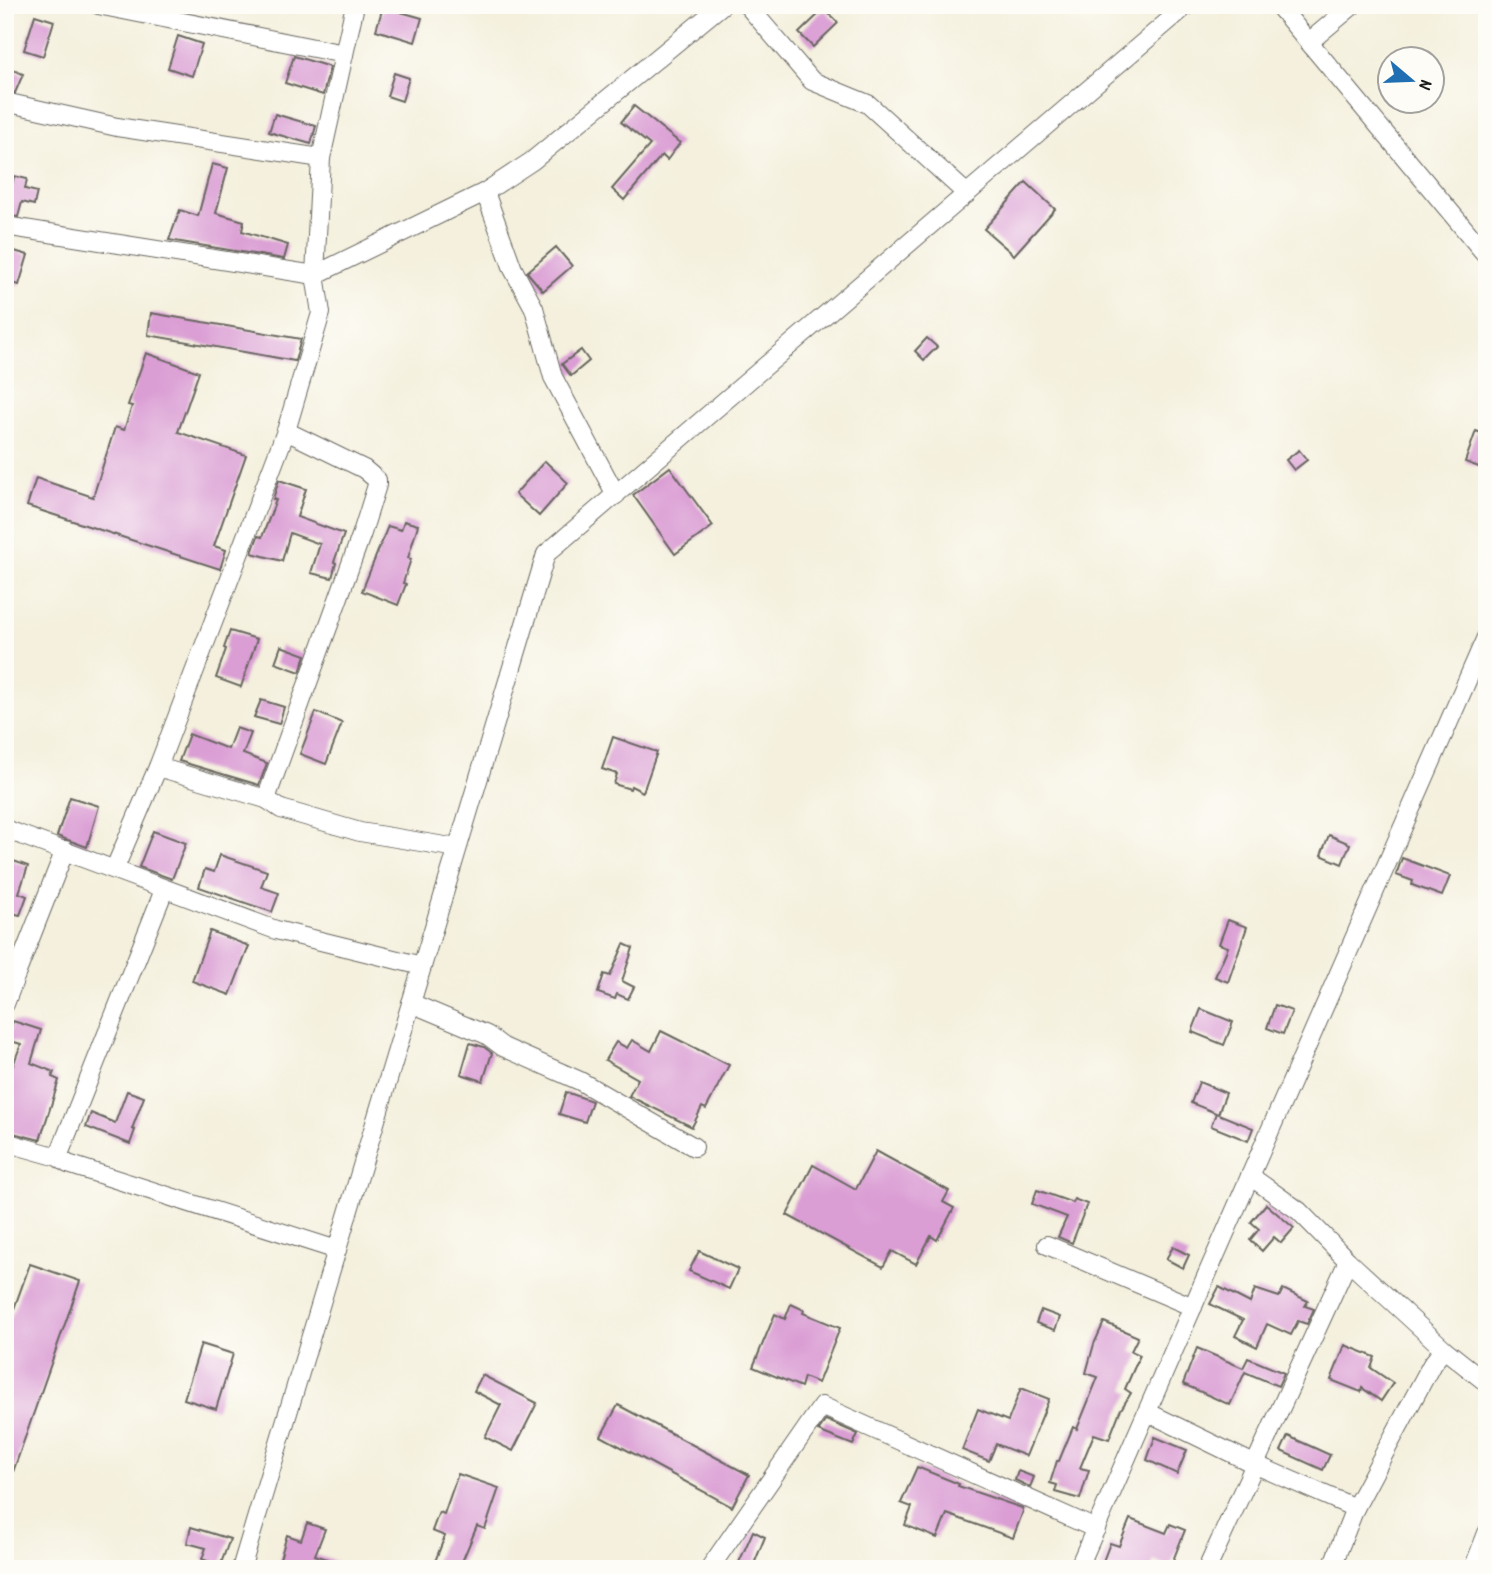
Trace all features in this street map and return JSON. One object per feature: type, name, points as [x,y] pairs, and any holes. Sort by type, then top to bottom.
[{"type":"street","points":[[98,5],[344,54]]},
{"type":"street","points":[[115,868],[158,767],[286,431],[321,313],[315,275],[321,158],[355,5]]},
{"type":"street","points":[[5,226],[315,275],[485,192],[532,161],[722,5]]},
{"type":"street","points":[[747,5],[812,80],[868,104],[967,194]]},
{"type":"street","points":[[241,1569],[546,554],[1187,5]]},
{"type":"street","points":[[1279,5],[1487,256]]},
{"type":"street","points":[[1309,42],[1353,5]]},
{"type":"street","points":[[5,102],[117,127],[321,158]]},
{"type":"street","points":[[485,192],[513,269],[534,308],[553,377],[616,495]]},
{"type":"street","points":[[266,799],[377,485],[377,480],[364,469],[286,431]]},
{"type":"street","points":[[1078,1569],[1487,635]]},
{"type":"street","points":[[158,767],[266,799],[281,809],[360,832],[457,848]]},
{"type":"street","points":[[5,829],[276,930],[422,966]]},
{"type":"street","points":[[5,1004],[11,970],[65,850]]},
{"type":"street","points":[[58,1157],[164,890]]},
{"type":"street","points":[[411,1003],[486,1035],[503,1047],[580,1082],[694,1147]]},
{"type":"street","points":[[5,1142],[58,1157],[68,1164],[337,1250]]},
{"type":"street","points":[[1250,1176],[1299,1211],[1348,1261],[1444,1349],[1487,1383]]},
{"type":"street","points":[[1047,1245],[1193,1307]]},
{"type":"street","points":[[1207,1569],[1348,1261]]},
{"type":"street","points":[[1331,1569],[1355,1508],[1432,1364],[1444,1349]]},
{"type":"street","points":[[709,1569],[822,1406],[1096,1529]]},
{"type":"street","points":[[1147,1412],[1256,1465],[1355,1508]]},
{"type":"street","points":[[1473,1569],[1487,1533]]},
{"type":"building","points":[[383,7],[422,18],[415,42],[376,30]]},
{"type":"building","points":[[824,9],[838,23],[813,47],[799,33]]},
{"type":"building","points":[[35,15],[54,21],[43,56],[24,50]]},
{"type":"building","points":[[178,36],[202,44],[192,76],[168,68]]},
{"type":"building","points":[[294,56],[330,67],[323,95],[285,83]]},
{"type":"building","points":[[8,68],[23,74],[15,93],[5,91]]},
{"type":"building","points":[[394,73],[409,78],[402,101],[387,96]]},
{"type":"building","points":[[634,106],[680,143],[667,160],[662,155],[624,200],[612,189],[650,145],[621,122]]},
{"type":"building","points":[[275,114],[316,126],[311,144],[269,132]]},
{"type":"building","points":[[212,164],[228,168],[216,213],[244,221],[242,231],[288,245],[284,259],[169,240],[180,210],[198,216]]},
{"type":"building","points":[[14,176],[27,179],[25,189],[37,192],[34,205],[22,202],[18,217],[5,215]]},
{"type":"building","points":[[1026,182],[1055,209],[1014,255],[984,229]]},
{"type":"building","points":[[556,247],[572,266],[543,291],[527,272]]},
{"type":"building","points":[[11,250],[28,255],[19,285],[5,281],[5,269]]},
{"type":"building","points":[[151,313],[301,339],[295,361],[148,335]]},
{"type":"building","points":[[927,338],[937,347],[924,360],[915,351]]},
{"type":"building","points":[[581,350],[589,361],[571,376],[562,364]]},
{"type":"building","points":[[146,353],[199,372],[178,432],[246,455],[214,546],[226,550],[220,569],[27,506],[36,478],[93,497],[115,427],[124,430],[132,406],[128,405]]},
{"type":"building","points":[[1476,431],[1487,435],[1487,470],[1465,462]]},
{"type":"building","points":[[1299,450],[1307,460],[1294,470],[1286,460]]},
{"type":"building","points":[[545,461],[568,483],[539,516],[515,494]]},
{"type":"building","points":[[670,467],[713,526],[675,554],[633,495]]},
{"type":"building","points":[[279,480],[306,489],[297,517],[344,534],[334,562],[336,563],[332,578],[311,573],[320,544],[290,533],[282,561],[252,553],[258,536],[262,537],[276,500],[273,499]]},
{"type":"building","points":[[404,521],[418,525],[408,558],[411,559],[403,583],[406,584],[398,605],[362,591],[388,526],[401,530]]},
{"type":"building","points":[[230,631],[257,639],[241,687],[216,678]]},
{"type":"building","points":[[281,646],[306,655],[300,672],[275,663]]},
{"type":"building","points":[[261,700],[284,707],[279,724],[254,717]]},
{"type":"building","points":[[316,712],[342,723],[326,764],[300,754]]},
{"type":"building","points":[[236,728],[251,733],[243,754],[267,763],[259,785],[179,761],[189,734],[228,749]]},
{"type":"building","points":[[613,737],[657,752],[643,792],[631,786],[630,789],[614,784],[617,774],[602,769]]},
{"type":"building","points":[[70,797],[99,806],[87,847],[57,836]]},
{"type":"building","points":[[153,831],[186,843],[172,879],[139,867]]},
{"type":"building","points":[[1329,835],[1350,844],[1342,864],[1321,855]]},
{"type":"building","points":[[220,855],[267,871],[261,887],[279,893],[272,912],[199,887],[205,869],[214,872]]},
{"type":"building","points":[[5,858],[28,866],[19,893],[27,896],[20,915],[12,913],[7,926],[5,926]]},
{"type":"building","points":[[1402,858],[1450,876],[1442,896],[1412,885],[1413,881],[1396,875]]},
{"type":"building","points":[[1228,920],[1247,927],[1228,982],[1215,977],[1228,947],[1219,944]]},
{"type":"building","points":[[210,931],[249,946],[230,995],[192,981]]},
{"type":"building","points":[[624,944],[633,948],[622,981],[634,987],[628,999],[617,994],[615,999],[598,993],[604,974],[610,976]]},
{"type":"building","points":[[1275,1005],[1292,1011],[1283,1034],[1267,1028]]},
{"type":"building","points":[[1201,1009],[1233,1022],[1224,1045],[1192,1032]]},
{"type":"building","points":[[13,1021],[41,1030],[31,1063],[54,1072],[52,1077],[59,1080],[40,1140],[5,1131],[5,1066],[12,1068],[21,1044],[7,1040]]},
{"type":"building","points":[[661,1031],[729,1065],[706,1109],[702,1107],[692,1127],[629,1096],[638,1079],[605,1060],[616,1042],[627,1048],[632,1040],[651,1051]]},
{"type":"building","points":[[470,1043],[484,1047],[492,1053],[483,1081],[461,1074]]},
{"type":"building","points":[[1199,1082],[1226,1093],[1218,1114],[1253,1128],[1248,1141],[1211,1126],[1216,1113],[1191,1103]]},
{"type":"building","points":[[127,1091],[144,1097],[132,1129],[135,1130],[130,1144],[86,1127],[91,1113],[115,1123]]},
{"type":"building","points":[[566,1092],[592,1101],[585,1122],[559,1114]]},
{"type":"building","points":[[876,1151],[949,1191],[943,1202],[954,1208],[937,1240],[931,1236],[916,1264],[892,1251],[883,1267],[787,1215],[813,1165],[856,1189]]},
{"type":"building","points":[[1037,1190],[1073,1203],[1074,1199],[1087,1204],[1072,1243],[1058,1237],[1067,1217],[1032,1204]]},
{"type":"building","points":[[1266,1204],[1294,1228],[1281,1243],[1274,1237],[1262,1251],[1250,1240],[1259,1229],[1251,1222]]},
{"type":"building","points":[[1173,1247],[1189,1255],[1183,1268],[1166,1259]]},
{"type":"building","points":[[699,1251],[738,1269],[729,1289],[689,1271]]},
{"type":"building","points":[[30,1264],[80,1281],[5,1489],[5,1334]]},
{"type":"building","points":[[1219,1287],[1250,1303],[1255,1289],[1279,1297],[1283,1289],[1308,1301],[1305,1306],[1314,1309],[1307,1324],[1298,1321],[1291,1335],[1267,1324],[1257,1347],[1235,1336],[1243,1320],[1210,1304]]},
{"type":"building","points":[[791,1304],[804,1310],[803,1313],[840,1328],[818,1383],[804,1377],[801,1387],[753,1367],[775,1314],[785,1319]]},
{"type":"building","points":[[1041,1310],[1060,1317],[1055,1330],[1036,1323]]},
{"type":"building","points":[[1104,1322],[1138,1337],[1131,1351],[1140,1355],[1125,1389],[1131,1393],[1120,1411],[1109,1439],[1094,1434],[1080,1468],[1089,1470],[1080,1499],[1055,1492],[1057,1485],[1050,1483],[1057,1461],[1073,1427],[1077,1429],[1098,1377],[1086,1373],[1094,1344]]},
{"type":"building","points":[[201,1344],[233,1354],[216,1409],[184,1399]]},
{"type":"building","points":[[1345,1345],[1375,1357],[1371,1368],[1393,1383],[1381,1401],[1362,1388],[1361,1392],[1331,1380]]},
{"type":"building","points":[[1197,1348],[1243,1368],[1248,1358],[1284,1373],[1278,1386],[1245,1372],[1230,1405],[1183,1384]]},
{"type":"building","points":[[482,1375],[537,1403],[513,1451],[485,1437],[501,1405],[474,1391]]},
{"type":"building","points":[[1021,1388],[1049,1399],[1026,1456],[996,1444],[989,1461],[962,1450],[978,1409],[1008,1421]]},
{"type":"building","points":[[618,1405],[749,1475],[732,1507],[601,1436]]},
{"type":"building","points":[[826,1420],[858,1434],[853,1445],[818,1431]]},
{"type":"building","points":[[1288,1436],[1330,1455],[1323,1470],[1281,1451]]},
{"type":"building","points":[[1155,1437],[1187,1450],[1177,1474],[1147,1460]]},
{"type":"building","points":[[917,1467],[959,1484],[958,1486],[1022,1508],[1013,1538],[947,1514],[937,1538],[905,1525],[912,1507],[901,1503]]},
{"type":"building","points":[[1018,1471],[1034,1477],[1030,1487],[1015,1480]]},
{"type":"building","points":[[458,1474],[499,1488],[485,1529],[477,1526],[459,1569],[432,1569],[445,1536],[432,1531],[439,1512],[444,1514]]},
{"type":"building","points":[[1130,1519],[1166,1533],[1170,1524],[1185,1530],[1170,1568],[1154,1561],[1151,1569],[1100,1569],[1110,1543],[1119,1546]]},
{"type":"building","points":[[307,1523],[325,1529],[315,1555],[349,1566],[349,1569],[277,1569],[287,1535],[301,1540]]},
{"type":"building","points":[[191,1527],[230,1539],[220,1566],[202,1559],[206,1548],[187,1543]]},
{"type":"building","points":[[753,1531],[765,1537],[752,1569],[736,1569]]}]
